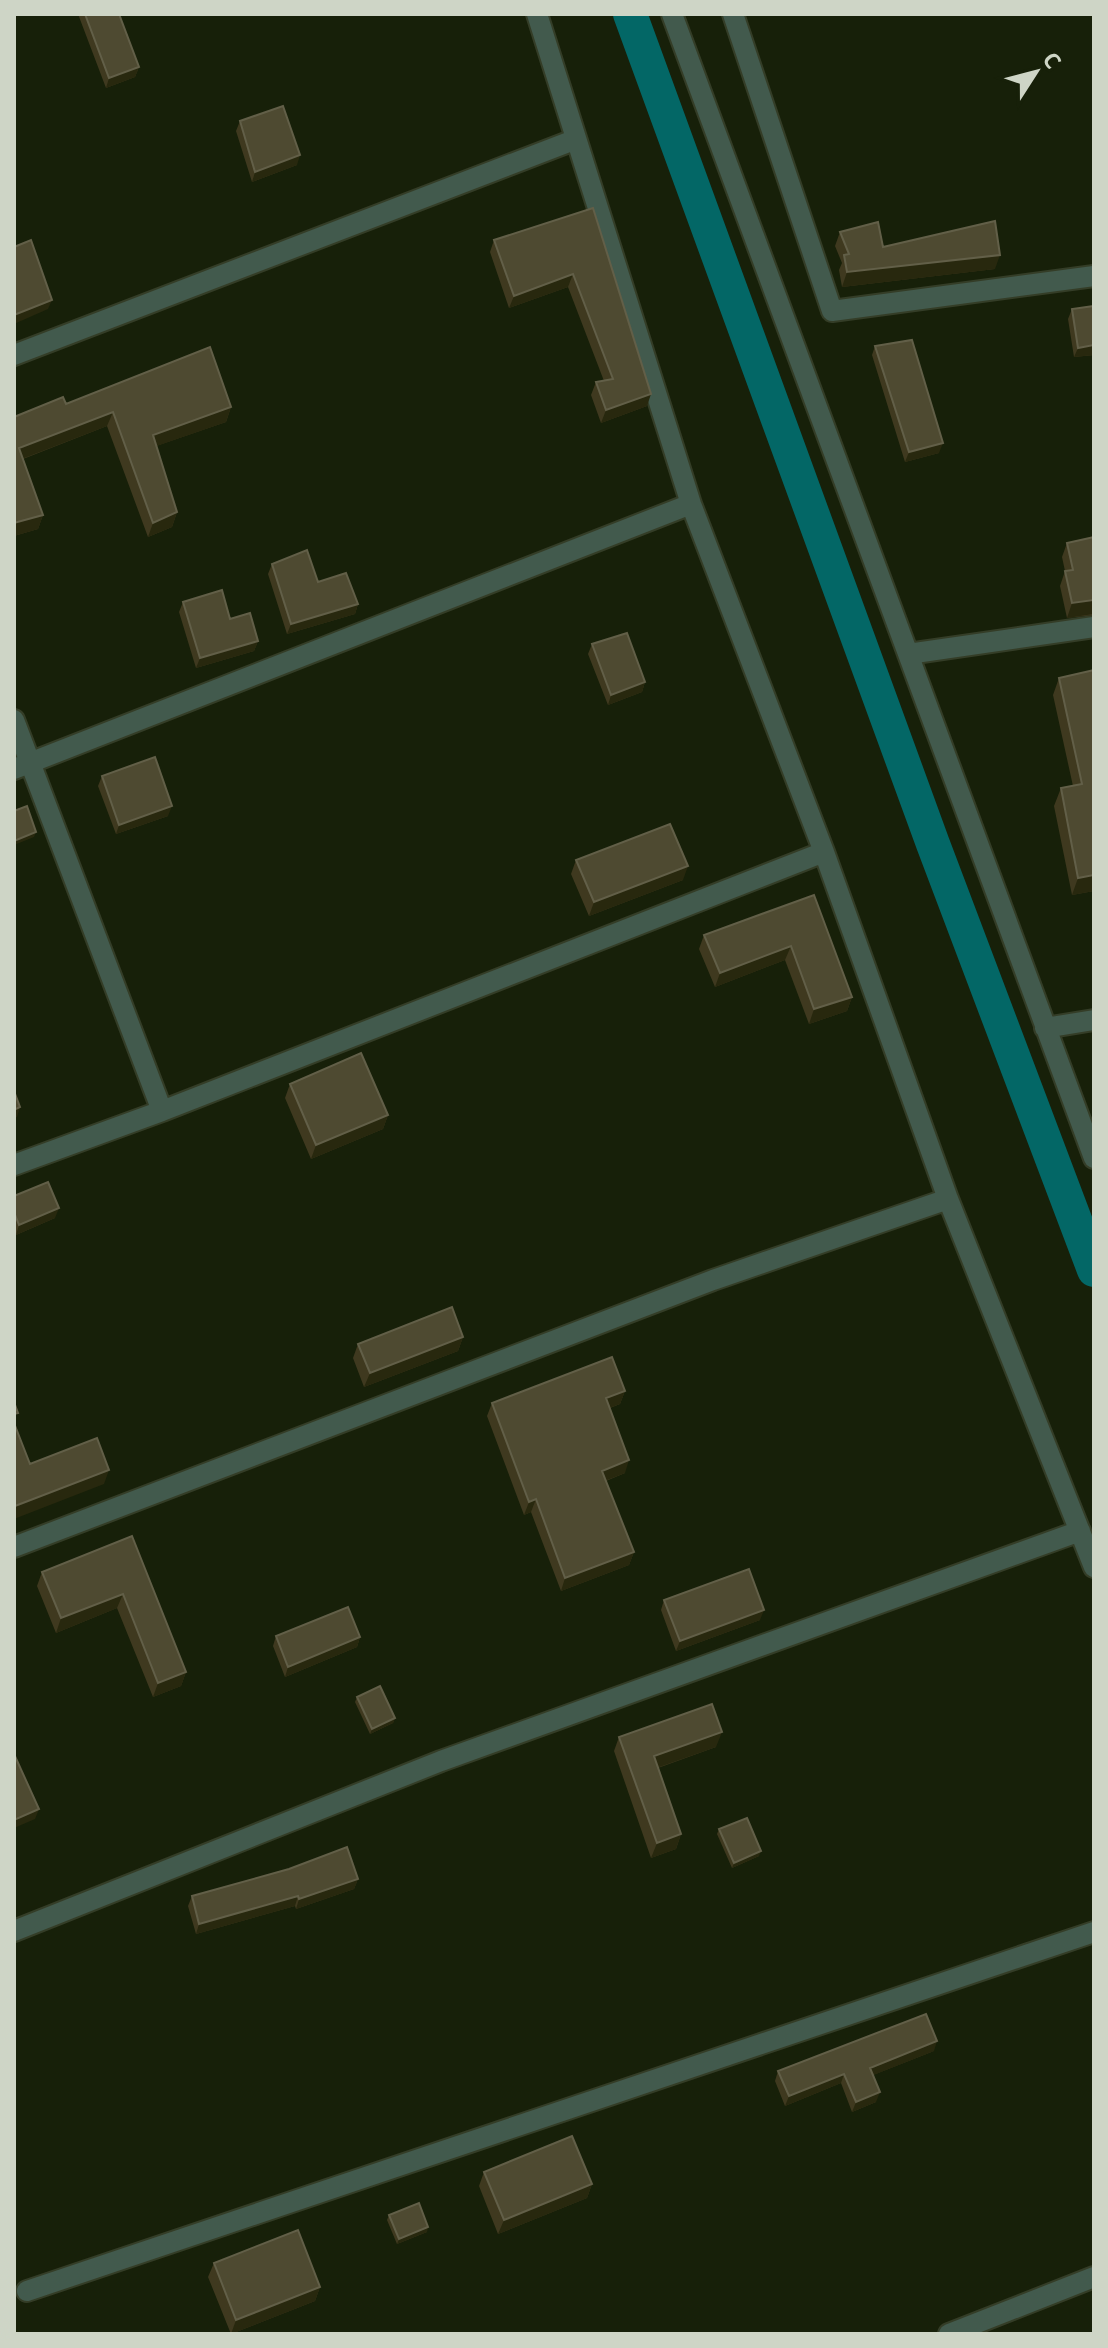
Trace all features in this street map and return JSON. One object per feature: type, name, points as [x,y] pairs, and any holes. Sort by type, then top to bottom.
[{"type":"street","points":[[537,14],[574,140],[691,504],[824,852],[948,1199],[1094,1567]]},
{"type":"street","points":[[672,14],[1094,1158]]},
{"type":"street","points":[[733,14],[832,311],[1094,276]]},
{"type":"street","points":[[14,355],[574,140]]},
{"type":"street","points":[[22,766],[691,504]]},
{"type":"street","points":[[908,654],[1094,627]]},
{"type":"street","points":[[14,720],[22,766],[162,1111]]},
{"type":"street","points":[[14,1165],[162,1111],[824,852]]},
{"type":"street","points":[[1045,1028],[1094,1020]]},
{"type":"street","points":[[14,1547],[713,1280],[948,1199]]},
{"type":"street","points":[[14,1931],[441,1761],[1080,1531]]},
{"type":"street","points":[[27,2291],[1094,1932]]},
{"type":"street","points":[[949,2334],[1094,2277]]},
{"type":"building","points":[[85,14],[119,14],[139,67],[109,78]]},
{"type":"building","points":[[283,106],[300,155],[255,172],[240,121]]},
{"type":"building","points":[[593,208],[651,394],[606,410],[596,382],[613,379],[573,274],[514,296],[494,240]]},
{"type":"building","points":[[995,221],[1000,255],[847,272],[844,255],[849,254],[840,232],[878,222],[883,247]]},
{"type":"building","points":[[31,240],[52,300],[14,315],[14,247]]},
{"type":"building","points":[[1094,306],[1094,345],[1078,348],[1072,309]]},
{"type":"building","points":[[912,340],[943,443],[909,452],[875,346]]},
{"type":"building","points":[[210,347],[231,407],[153,435],[177,512],[153,523],[113,412],[19,448],[43,515],[14,523],[14,417],[63,397],[66,404]]},
{"type":"building","points":[[1094,537],[1094,600],[1072,603],[1065,571],[1073,570],[1067,543]]},
{"type":"building","points":[[307,550],[318,582],[346,573],[358,604],[291,624],[272,564]]},
{"type":"building","points":[[222,590],[230,619],[250,613],[258,641],[200,658],[183,602]]},
{"type":"building","points":[[627,633],[645,682],[611,695],[592,644]]},
{"type":"building","points":[[1094,670],[1094,875],[1078,878],[1061,788],[1082,784],[1059,678]]},
{"type":"building","points":[[155,757],[172,806],[119,825],[102,776]]},
{"type":"building","points":[[27,806],[36,832],[14,841],[14,811]]},
{"type":"building","points":[[670,824],[688,866],[594,902],[576,860]]},
{"type":"building","points":[[814,895],[852,997],[814,1009],[791,946],[720,973],[704,935]]},
{"type":"building","points":[[361,1053],[388,1115],[316,1145],[290,1084]]},
{"type":"building","points":[[14,1091],[20,1107],[14,1110]]},
{"type":"building","points":[[48,1182],[59,1208],[19,1225],[14,1212],[14,1196]]},
{"type":"building","points":[[452,1307],[463,1337],[370,1373],[358,1344]]},
{"type":"building","points":[[612,1357],[625,1391],[606,1398],[629,1460],[602,1471],[634,1552],[565,1578],[536,1499],[529,1502],[492,1403]]},
{"type":"building","points":[[14,1423],[30,1464],[97,1438],[109,1470],[15,1506]]},
{"type":"building","points":[[132,1536],[186,1672],[158,1683],[123,1594],[61,1618],[42,1572]]},
{"type":"building","points":[[749,1569],[764,1610],[680,1641],[664,1600]]},
{"type":"building","points":[[348,1607],[360,1637],[288,1667],[276,1636]]},
{"type":"building","points":[[380,1686],[395,1718],[372,1729],[357,1697]]},
{"type":"building","points":[[712,1704],[722,1732],[654,1756],[681,1834],[657,1843],[619,1737]]},
{"type":"building","points":[[14,1754],[39,1809],[14,1820]]},
{"type":"building","points":[[747,1818],[761,1851],[734,1863],[719,1829]]},
{"type":"building","points":[[347,1847],[358,1879],[299,1899],[298,1896],[199,1924],[192,1896],[289,1869]]},
{"type":"building","points":[[926,2014],[937,2041],[870,2068],[880,2092],[856,2102],[844,2074],[789,2096],[778,2071]]},
{"type":"building","points":[[572,2136],[592,2184],[504,2220],[484,2172]]},
{"type":"building","points":[[419,2203],[428,2227],[399,2239],[389,2215]]},
{"type":"building","points":[[298,2230],[320,2287],[236,2320],[214,2263]]},
{"type":"waterway","points":[[630,14],[933,844],[1094,1270]]}]
